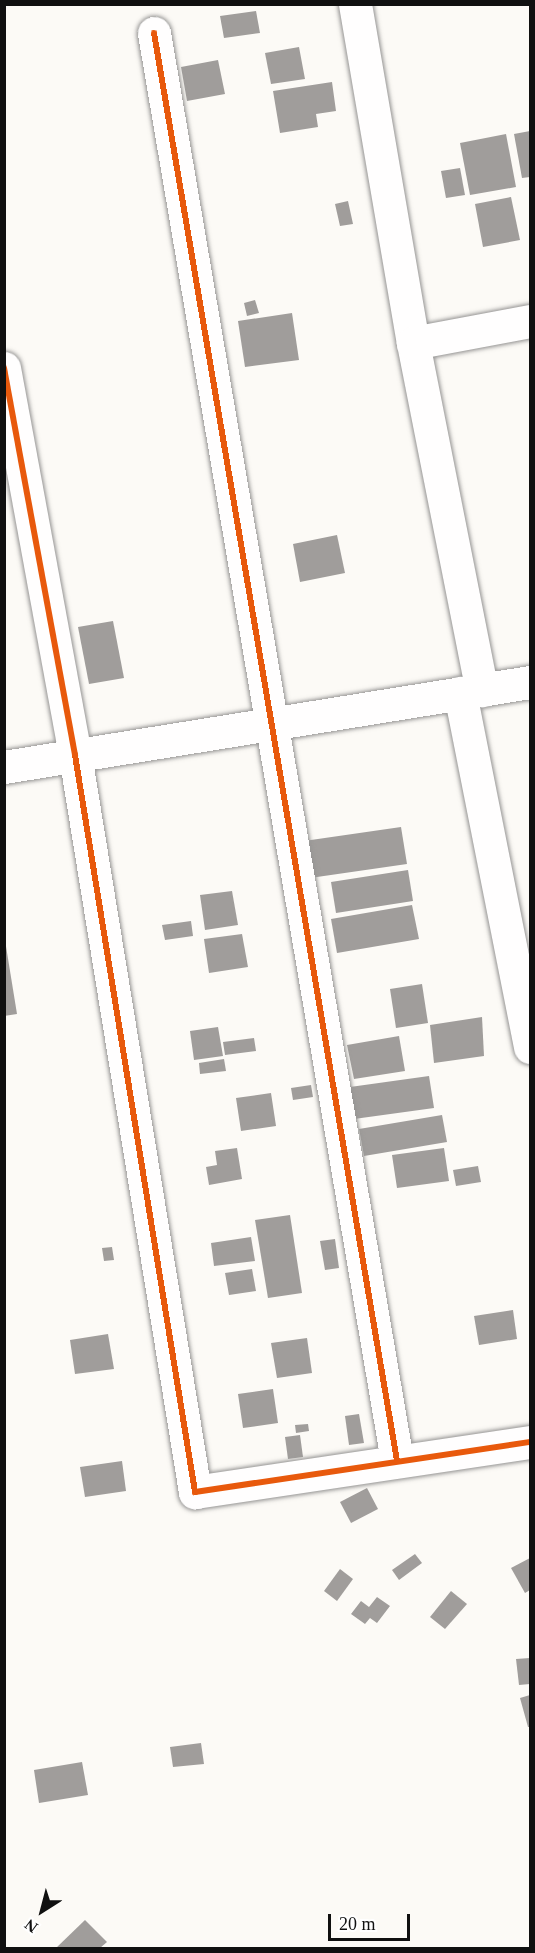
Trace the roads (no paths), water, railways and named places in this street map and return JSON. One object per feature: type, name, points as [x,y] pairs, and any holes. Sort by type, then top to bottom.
[{"type":"street","points":[[355,4],[531,1047]]},
{"type":"street","points":[[154,33],[397,1460]]},
{"type":"street","points":[[413,342],[531,321]]},
{"type":"street","points":[[4,368],[75,755],[195,1492],[397,1460],[531,1442]]},
{"type":"street","points":[[4,767],[531,682]]}]
